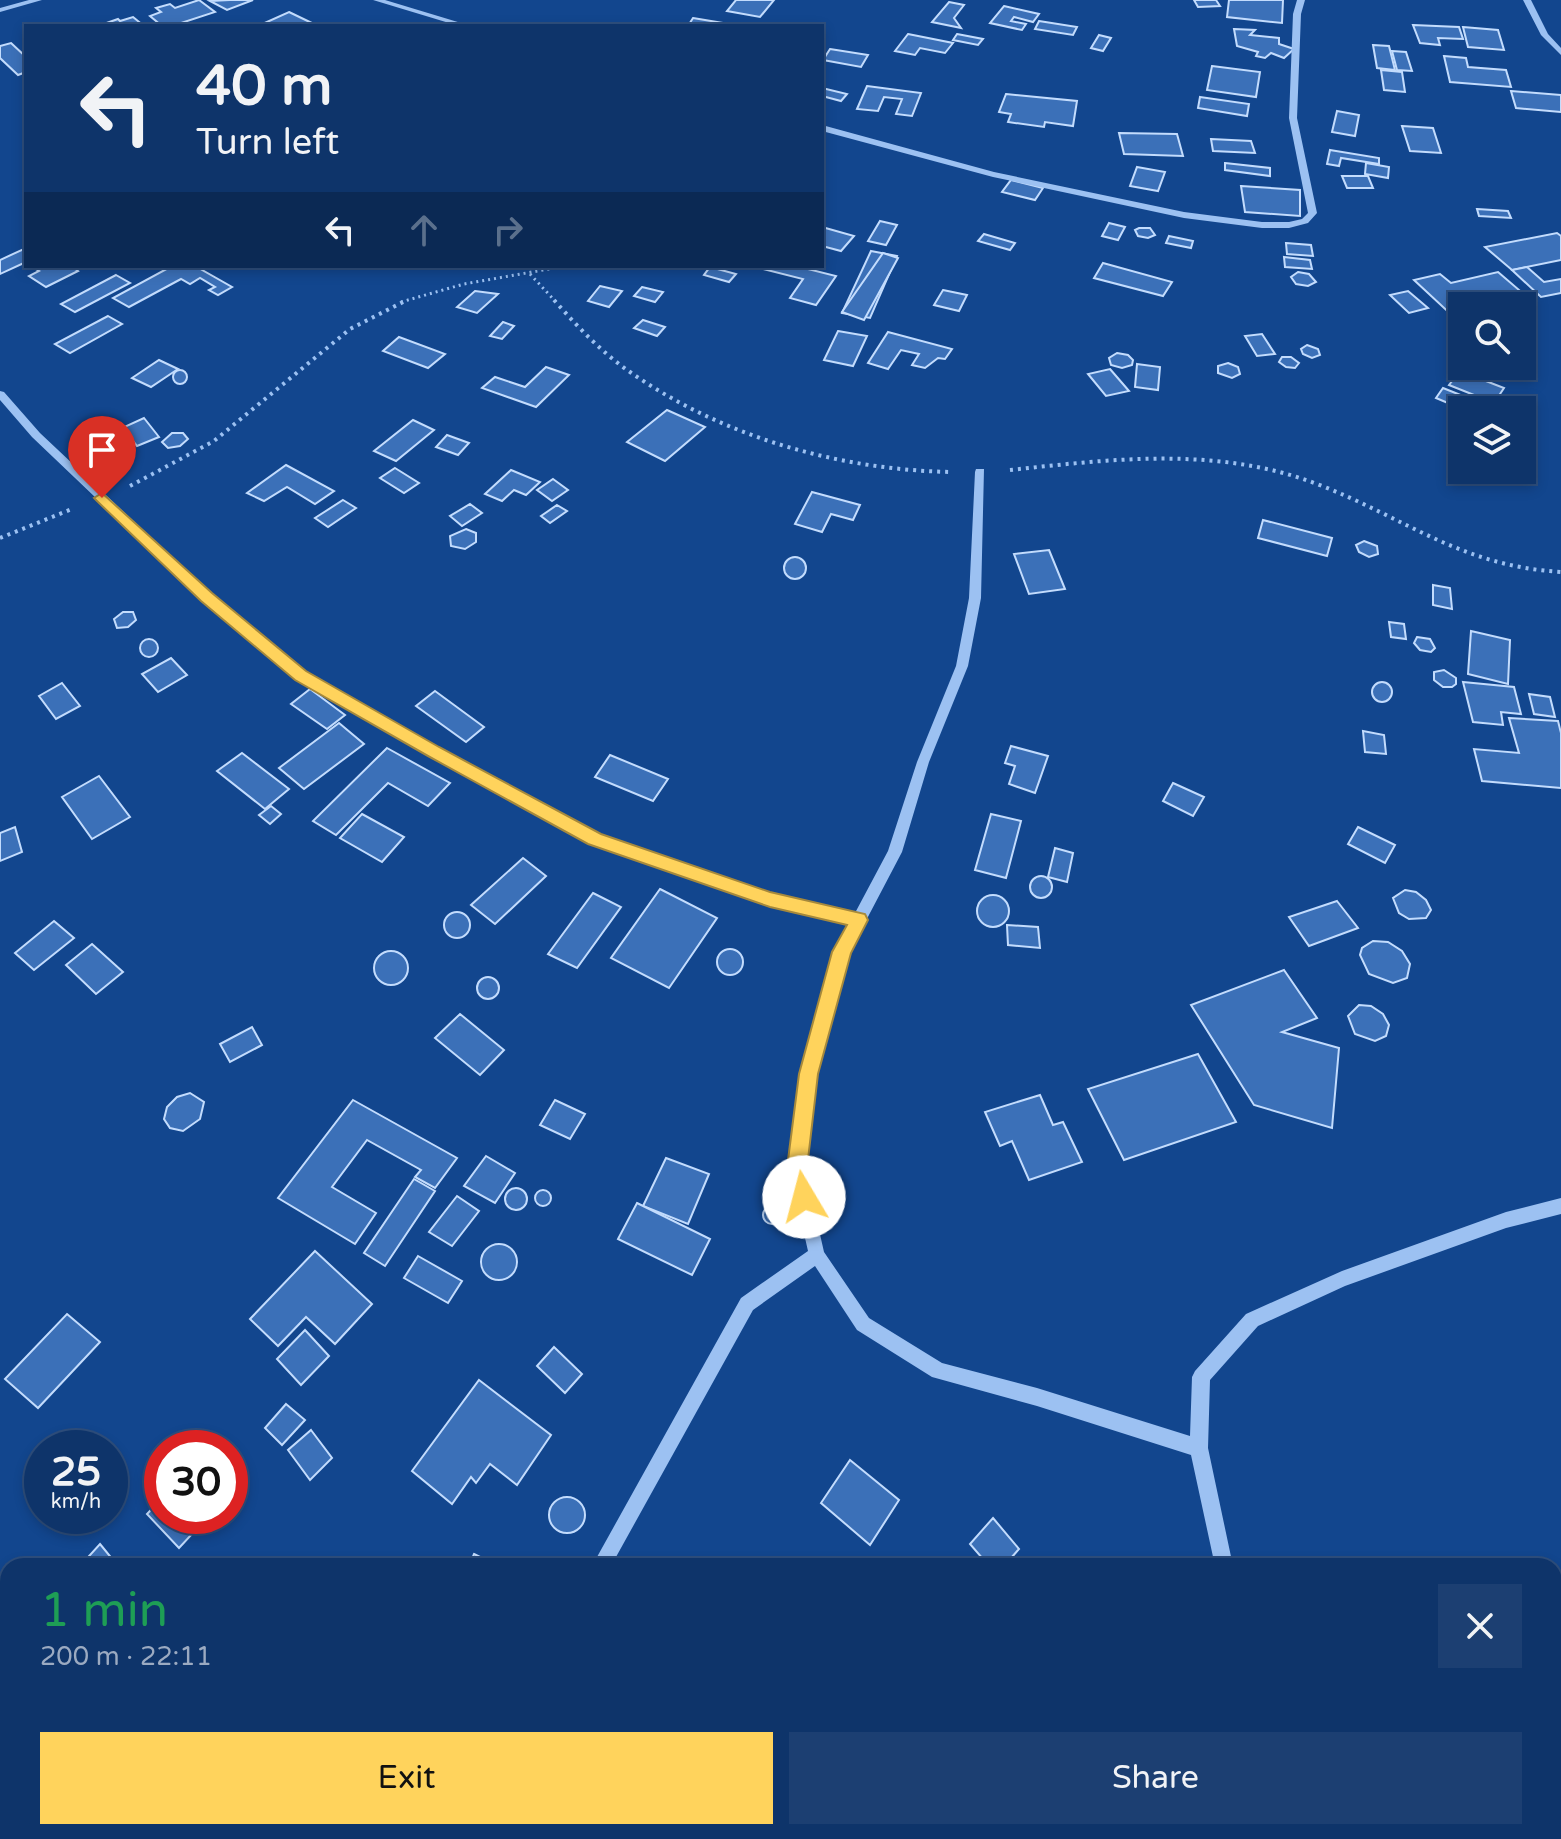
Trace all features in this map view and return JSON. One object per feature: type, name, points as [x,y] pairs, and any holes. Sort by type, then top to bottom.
[{"type":"street","points":[[0,10],[38,0]]},
{"type":"street","points":[[377,0],[460,24]]},
{"type":"street","points":[[824,129],[993,174],[1184,215],[1262,225],[1305,221],[1313,213],[1293,118],[1297,14],[1301,0]]},
{"type":"street","points":[[1527,0],[1545,35],[1561,53]]},
{"type":"street","points":[[0,394],[36,435],[207,597],[301,676],[594,839],[770,899],[859,920]]},
{"type":"street","points":[[980,472],[975,598],[962,666],[923,762],[895,852],[842,952],[809,1074],[797,1168],[817,1255],[863,1324],[938,1371],[1037,1397],[1199,1448]]},
{"type":"street","points":[[1222,1558],[1199,1448],[1201,1377],[1252,1320],[1342,1279],[1506,1220],[1561,1206]]},
{"type":"street","points":[[605,1558],[747,1304],[817,1255]]},
{"type":"path","points":[[0,538],[102,498],[192,456],[239,423],[324,349],[368,318],[410,300],[446,290],[557,268]]},
{"type":"path","points":[[530,274],[568,316],[629,372],[720,424],[840,461],[927,473],[980,472],[1086,461],[1253,463],[1317,484],[1447,549],[1530,573],[1561,572]]},
{"type":"building","points":[[199,0],[215,12],[178,24],[160,24],[150,16],[161,12],[156,8],[170,4],[175,8]]},
{"type":"building","points":[[253,0],[227,10],[210,1]]},
{"type":"building","points":[[736,0],[774,0],[760,17],[727,11]]},
{"type":"building","points":[[1194,0],[1216,0],[1220,6],[1198,7]]},
{"type":"building","points":[[1229,0],[1283,0],[1282,23],[1227,17]]},
{"type":"building","points":[[949,2],[964,5],[954,18],[961,28],[932,22]]},
{"type":"building","points":[[1004,6],[1039,14],[1033,22],[1014,17],[1011,21],[1026,24],[1022,30],[990,23]]},
{"type":"building","points":[[289,12],[314,24],[262,24]]},
{"type":"building","points":[[133,17],[142,24],[104,24]]},
{"type":"building","points":[[693,18],[729,24],[689,24]]},
{"type":"building","points":[[1039,21],[1077,27],[1073,35],[1035,29]]},
{"type":"building","points":[[1413,25],[1459,27],[1463,39],[1438,38],[1440,45],[1420,43]]},
{"type":"building","points":[[1463,27],[1498,30],[1504,50],[1468,47]]},
{"type":"building","points":[[1234,29],[1255,30],[1250,35],[1279,38],[1279,44],[1294,49],[1284,58],[1271,53],[1265,58],[1256,56],[1258,52],[1237,46]]},
{"type":"building","points":[[908,34],[953,43],[945,53],[920,48],[915,55],[895,51]]},
{"type":"building","points":[[957,34],[983,39],[978,45],[953,40]]},
{"type":"building","points":[[1099,35],[1111,38],[1103,51],[1091,48]]},
{"type":"building","points":[[11,43],[24,55],[24,73],[18,75],[0,58],[0,46]]},
{"type":"building","points":[[1373,45],[1389,46],[1395,70],[1377,68]]},
{"type":"building","points":[[830,49],[868,55],[861,67],[824,58]]},
{"type":"building","points":[[1392,51],[1406,52],[1412,71],[1397,70]]},
{"type":"building","points":[[1444,56],[1466,58],[1468,67],[1506,70],[1511,87],[1450,82]]},
{"type":"building","points":[[1212,66],[1260,72],[1256,97],[1207,90]]},
{"type":"building","points":[[1381,70],[1402,72],[1405,92],[1384,90]]},
{"type":"building","points":[[867,86],[921,93],[912,116],[896,114],[902,99],[884,97],[878,111],[857,109]]},
{"type":"building","points":[[824,88],[847,94],[841,101],[824,97]]},
{"type":"building","points":[[1511,91],[1561,95],[1561,112],[1516,108]]},
{"type":"building","points":[[1006,94],[1077,101],[1073,126],[1045,122],[1044,127],[1008,122],[1011,114],[999,112]]},
{"type":"building","points":[[1200,97],[1249,104],[1247,116],[1198,108]]},
{"type":"building","points":[[1337,111],[1359,115],[1355,136],[1332,132]]},
{"type":"building","points":[[1402,126],[1433,128],[1441,153],[1410,151]]},
{"type":"building","points":[[1119,133],[1177,134],[1183,156],[1124,154]]},
{"type":"building","points":[[1211,139],[1251,141],[1255,153],[1213,151]]},
{"type":"building","points":[[1330,150],[1379,158],[1379,164],[1341,158],[1339,166],[1327,164]]},
{"type":"building","points":[[1225,163],[1270,168],[1270,176],[1225,170]]},
{"type":"building","points":[[1366,163],[1389,167],[1388,178],[1365,174]]},
{"type":"building","points":[[1137,167],[1165,172],[1158,191],[1130,186]]},
{"type":"building","points":[[1342,176],[1368,176],[1373,188],[1347,188]]},
{"type":"building","points":[[1011,180],[1043,188],[1035,200],[1002,192]]},
{"type":"building","points":[[1241,186],[1300,190],[1300,216],[1245,212]]},
{"type":"building","points":[[1477,209],[1508,211],[1511,218],[1479,216]]},
{"type":"building","points":[[880,221],[897,225],[886,245],[868,241]]},
{"type":"building","points":[[1109,223],[1125,227],[1118,240],[1102,236]]},
{"type":"building","points":[[824,228],[854,236],[841,251],[824,247]]},
{"type":"building","points":[[1150,228],[1155,235],[1148,238],[1138,236],[1135,230]]},
{"type":"building","points":[[1557,233],[1561,236],[1561,260],[1512,270],[1485,247]]},
{"type":"building","points":[[984,234],[1015,243],[1010,250],[978,241]]},
{"type":"building","points":[[1169,236],[1193,241],[1191,248],[1166,243]]},
{"type":"building","points":[[1286,243],[1311,245],[1313,256],[1287,254]]},
{"type":"building","points":[[24,249],[24,263],[0,274],[0,260]]},
{"type":"building","points":[[871,251],[897,256],[870,318],[842,313]]},
{"type":"building","points":[[883,253],[898,258],[864,320],[842,312]]},
{"type":"building","points":[[1284,257],[1310,260],[1312,269],[1285,267]]},
{"type":"building","points":[[1103,263],[1172,282],[1163,296],[1094,278]]},
{"type":"building","points":[[1527,267],[1544,282],[1561,279],[1561,293],[1541,297],[1512,270]]},
{"type":"building","points":[[34,268],[74,268],[78,271],[46,287],[29,276],[39,271]]},
{"type":"building","points":[[168,268],[199,268],[232,287],[218,295],[209,290],[215,287],[200,278],[190,284],[181,279],[129,307],[113,298]]},
{"type":"building","points":[[709,268],[736,274],[729,282],[704,275]]},
{"type":"building","points":[[804,268],[836,276],[816,305],[790,298],[803,279],[763,269]]},
{"type":"building","points":[[1298,272],[1309,274],[1316,282],[1308,286],[1296,284],[1291,277]]},
{"type":"building","points":[[1498,272],[1521,292],[1448,292],[1448,312],[1414,280],[1440,274],[1451,283]]},
{"type":"building","points":[[116,275],[130,283],[75,312],[61,304]]},
{"type":"building","points":[[600,286],[622,291],[609,307],[588,301]]},
{"type":"building","points":[[642,287],[663,292],[655,302],[634,296]]},
{"type":"building","points":[[943,290],[967,295],[959,311],[934,305]]},
{"type":"building","points":[[475,291],[498,294],[477,313],[457,307]]},
{"type":"building","points":[[1408,291],[1428,308],[1409,313],[1390,295]]},
{"type":"building","points":[[108,316],[122,324],[70,353],[55,344]]},
{"type":"building","points":[[643,320],[665,327],[657,336],[634,328]]},
{"type":"building","points":[[503,322],[514,326],[502,339],[490,336]]},
{"type":"building","points":[[838,331],[867,336],[853,366],[824,360]]},
{"type":"building","points":[[888,332],[952,349],[945,359],[938,358],[925,368],[912,365],[919,354],[901,350],[888,369],[868,363]]},
{"type":"building","points":[[1262,334],[1275,354],[1257,356],[1245,336]]},
{"type":"building","points":[[399,337],[445,354],[428,368],[383,351]]},
{"type":"building","points":[[1307,345],[1318,349],[1320,355],[1312,358],[1303,354],[1301,349]]},
{"type":"building","points":[[1117,353],[1128,355],[1133,360],[1132,365],[1122,368],[1111,365],[1109,358]]},
{"type":"building","points":[[1282,357],[1291,357],[1299,363],[1295,368],[1279,362]]},
{"type":"building","points":[[159,360],[178,369],[151,387],[132,378]]},
{"type":"building","points":[[1228,363],[1238,367],[1240,374],[1232,378],[1218,373],[1218,366]]},
{"type":"building","points":[[1137,364],[1160,367],[1158,390],[1135,387]]},
{"type":"building","points":[[546,367],[569,375],[536,407],[482,388],[495,377],[525,387]]},
{"type":"building","points":[[1110,369],[1129,391],[1106,396],[1088,374]]},
{"type":"building","points":[[180,370],[187,377],[180,384],[173,377]]},
{"type":"building","points":[[1453,380],[1483,380],[1504,388],[1499,396],[1476,396],[1449,385]]},
{"type":"building","points":[[1443,388],[1463,396],[1448,396],[1448,403],[1436,398]]},
{"type":"building","points":[[667,410],[705,427],[665,461],[627,442]]},
{"type":"building","points":[[144,418],[159,437],[137,446],[122,428]]},
{"type":"building","points":[[413,420],[434,430],[396,461],[374,451]]},
{"type":"building","points":[[172,433],[183,433],[188,439],[180,446],[168,448],[162,442]]},
{"type":"building","points":[[447,435],[469,443],[458,455],[436,447]]},
{"type":"building","points":[[286,465],[334,491],[315,504],[287,487],[264,501],[247,493]]},
{"type":"building","points":[[395,468],[419,483],[404,493],[380,478]]},
{"type":"building","points":[[511,470],[540,482],[526,495],[514,490],[502,501],[485,494]]},
{"type":"building","points":[[553,479],[568,490],[552,501],[537,490]]},
{"type":"building","points":[[812,492],[860,505],[853,520],[831,514],[822,532],[795,524]]},
{"type":"building","points":[[343,500],[356,508],[328,527],[315,518]]},
{"type":"building","points":[[470,504],[482,513],[462,526],[450,516]]},
{"type":"building","points":[[557,505],[567,511],[550,523],[541,516]]},
{"type":"building","points":[[1263,520],[1332,538],[1327,556],[1258,538]]},
{"type":"building","points":[[466,529],[476,533],[476,542],[465,549],[451,546],[450,536]]},
{"type":"building","points":[[1364,541],[1377,546],[1378,554],[1369,557],[1359,552],[1356,545]]},
{"type":"building","points":[[1049,550],[1065,589],[1029,594],[1014,554]]},
{"type":"building","points":[[795,557],[803,560],[806,568],[803,576],[795,579],[787,576],[784,568],[787,560]]},
{"type":"building","points":[[1433,585],[1450,588],[1452,609],[1433,605]]},
{"type":"building","points":[[123,612],[133,612],[136,620],[128,627],[117,628],[114,619]]},
{"type":"building","points":[[1389,622],[1404,624],[1406,639],[1391,637]]},
{"type":"building","points":[[1471,631],[1510,640],[1508,684],[1468,674]]},
{"type":"building","points":[[1417,637],[1430,639],[1435,648],[1431,652],[1420,650],[1414,643]]},
{"type":"building","points":[[149,639],[158,648],[149,657],[140,648]]},
{"type":"building","points":[[171,658],[187,675],[158,692],[142,674]]},
{"type":"building","points":[[1444,670],[1456,678],[1456,684],[1452,687],[1443,687],[1434,680],[1434,672]]},
{"type":"building","points":[[1382,682],[1389,685],[1392,692],[1389,699],[1382,702],[1375,699],[1372,692],[1375,685]]},
{"type":"building","points":[[1463,682],[1514,687],[1521,714],[1501,712],[1503,725],[1473,722]]},
{"type":"building","points":[[62,683],[80,706],[56,719],[39,696]]},
{"type":"building","points":[[310,689],[345,715],[327,729],[291,704]]},
{"type":"building","points":[[435,691],[484,727],[466,742],[416,706]]},
{"type":"building","points":[[1529,694],[1550,697],[1555,717],[1534,714]]},
{"type":"building","points":[[1509,718],[1558,721],[1561,733],[1561,788],[1482,781],[1474,749],[1519,753]]},
{"type":"building","points":[[339,723],[364,744],[304,789],[279,768]]},
{"type":"building","points":[[1363,731],[1384,735],[1386,754],[1365,752]]},
{"type":"building","points":[[1011,746],[1048,756],[1035,793],[1009,784],[1015,766],[1005,763]]},
{"type":"building","points":[[387,748],[450,783],[428,806],[388,783],[336,835],[313,821]]},
{"type":"building","points":[[242,753],[289,789],[265,809],[217,771]]},
{"type":"building","points":[[610,755],[668,779],[653,801],[595,777]]},
{"type":"building","points":[[99,776],[130,817],[92,839],[62,797]]},
{"type":"building","points":[[1173,783],[1204,797],[1193,816],[1163,801]]},
{"type":"building","points":[[271,806],[281,814],[270,824],[259,815]]},
{"type":"building","points":[[362,814],[404,837],[382,862],[340,838]]},
{"type":"building","points":[[991,814],[1021,821],[1006,878],[975,870]]},
{"type":"building","points":[[15,827],[22,852],[0,861],[0,833]]},
{"type":"building","points":[[1358,827],[1395,845],[1385,863],[1348,844]]},
{"type":"building","points":[[1055,848],[1073,853],[1067,882],[1048,877]]},
{"type":"building","points":[[523,858],[546,876],[495,924],[471,905]]},
{"type":"building","points":[[1041,876],[1049,879],[1052,887],[1049,895],[1041,898],[1033,895],[1030,887],[1033,879]]},
{"type":"building","points":[[660,889],[717,918],[669,988],[611,958]]},
{"type":"building","points":[[1405,890],[1416,892],[1426,900],[1431,910],[1426,918],[1409,919],[1399,913],[1393,898]]},
{"type":"building","points":[[593,893],[621,907],[577,968],[548,954]]},
{"type":"building","points":[[993,895],[1004,900],[1009,911],[1004,922],[993,927],[982,922],[977,911],[982,900]]},
{"type":"building","points":[[1337,901],[1358,928],[1309,946],[1289,917]]},
{"type":"building","points":[[457,912],[467,915],[470,925],[467,935],[457,938],[447,935],[444,925],[447,915]]},
{"type":"building","points":[[54,921],[74,938],[34,970],[15,953]]},
{"type":"building","points":[[1007,925],[1038,927],[1040,948],[1008,945]]},
{"type":"building","points":[[1373,941],[1388,942],[1402,951],[1410,964],[1407,978],[1393,983],[1369,974],[1360,955],[1362,948]]},
{"type":"building","points":[[92,944],[123,972],[96,994],[66,965]]},
{"type":"building","points":[[730,949],[739,953],[743,962],[739,971],[730,975],[721,971],[717,962],[721,953]]},
{"type":"building","points":[[391,951],[403,956],[408,968],[403,980],[391,985],[379,980],[374,968],[379,956]]},
{"type":"building","points":[[1284,970],[1317,1018],[1282,1032],[1339,1048],[1332,1128],[1254,1105],[1191,1005]]},
{"type":"building","points":[[488,977],[496,980],[499,988],[496,996],[488,999],[480,996],[477,988],[480,980]]},
{"type":"building","points":[[1359,1005],[1371,1006],[1383,1014],[1389,1025],[1386,1036],[1375,1041],[1355,1034],[1348,1016]]},
{"type":"building","points":[[460,1014],[504,1050],[480,1075],[435,1038]]},
{"type":"building","points":[[252,1027],[262,1045],[230,1062],[220,1044]]},
{"type":"building","points":[[1198,1054],[1236,1122],[1124,1160],[1088,1089]]},
{"type":"building","points":[[190,1093],[204,1102],[200,1119],[183,1131],[170,1128],[164,1119],[167,1107],[177,1097]]},
{"type":"building","points":[[1040,1095],[1053,1125],[1063,1122],[1082,1162],[1029,1180],[1012,1141],[1000,1146],[985,1112]]},
{"type":"building","points":[[353,1100],[457,1158],[435,1188],[415,1177],[421,1170],[367,1140],[332,1187],[376,1213],[355,1244],[278,1198]]},
{"type":"building","points":[[555,1100],[585,1114],[570,1139],[540,1125]]},
{"type":"building","points":[[486,1156],[515,1173],[495,1203],[464,1186]]},
{"type":"building","points":[[666,1158],[709,1174],[688,1224],[643,1206]]},
{"type":"building","points":[[414,1179],[435,1191],[385,1266],[364,1253]]},
{"type":"building","points":[[516,1188],[527,1199],[516,1210],[505,1199]]},
{"type":"building","points":[[540,1190],[546,1190],[551,1198],[549,1204],[540,1206],[535,1201],[535,1195]]},
{"type":"building","points":[[457,1196],[479,1211],[452,1246],[429,1232]]},
{"type":"building","points":[[637,1203],[710,1239],[692,1275],[618,1239]]},
{"type":"building","points":[[772,1206],[781,1215],[772,1224],[763,1215]]},
{"type":"building","points":[[499,1244],[512,1249],[517,1262],[512,1275],[499,1280],[486,1275],[481,1262],[486,1249]]},
{"type":"building","points":[[315,1251],[372,1304],[335,1344],[306,1317],[278,1346],[250,1319]]},
{"type":"building","points":[[418,1256],[462,1281],[448,1303],[404,1278]]},
{"type":"building","points":[[67,1314],[100,1342],[38,1408],[5,1379]]},
{"type":"building","points":[[305,1330],[329,1356],[301,1385],[277,1359]]},
{"type":"building","points":[[554,1347],[582,1374],[565,1393],[537,1366]]},
{"type":"building","points":[[479,1380],[551,1435],[517,1485],[490,1464],[476,1483],[471,1477],[452,1504],[412,1471]]},
{"type":"building","points":[[286,1404],[305,1420],[282,1445],[265,1428]]},
{"type":"building","points":[[311,1430],[332,1458],[310,1480],[288,1450]]},
{"type":"building","points":[[850,1460],[899,1500],[870,1545],[821,1503]]},
{"type":"building","points":[[567,1497],[579,1503],[585,1515],[579,1527],[567,1533],[555,1527],[549,1515],[555,1503]]},
{"type":"building","points":[[993,1518],[1019,1549],[1011,1558],[982,1558],[970,1544]]},
{"type":"building","points":[[166,1534],[192,1534],[179,1548]]},
{"type":"building","points":[[100,1544],[111,1558],[87,1558]]},
{"type":"route","points":[[102,498],[207,597],[301,676],[433,752],[594,839],[770,899],[859,920],[842,952],[809,1074],[797,1168],[804,1197]]}]
